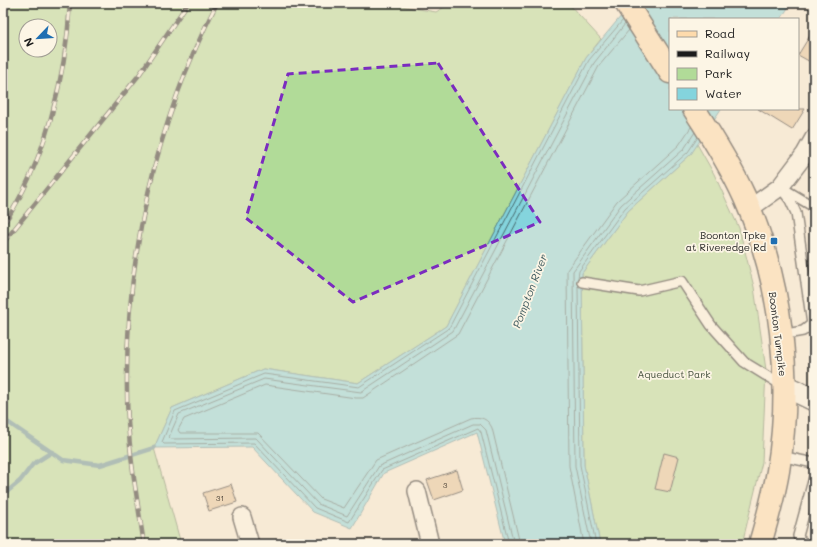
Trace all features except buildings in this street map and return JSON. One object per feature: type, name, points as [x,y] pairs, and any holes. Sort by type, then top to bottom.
[{"type":"main road","points":[[626,3],[669,70]]},
{"type":"main road","name":"Boonton Turnpike","points":[[695,110],[711,134],[731,170],[749,209],[769,270],[781,335],[784,386],[783,429],[778,472],[760,544]]},
{"type":"street","points":[[749,209],[780,186],[805,154],[814,138]]},
{"type":"street","points":[[784,386],[814,400]]},
{"type":"street","points":[[417,491],[430,544]]},
{"type":"street","points":[[242,517],[250,544]]},
{"type":"lane","points":[[780,186],[814,207]]},
{"type":"lane","points":[[780,186],[790,200],[796,213],[812,324],[803,331],[781,335]]},
{"type":"lane","points":[[582,282],[639,291],[682,281],[711,325],[744,362],[784,386]]},
{"type":"lane","points":[[780,456],[814,463]]},
{"type":"lane","points":[[806,544],[800,540],[798,536],[814,477]]},
{"type":"lane","points":[[806,508],[814,513]]},
{"type":"highlighted area","points":[[438,63],[540,222],[353,302],[246,218],[288,74]]},
{"type":"green space","points":[[3,3],[384,3],[436,12],[451,3],[568,3],[601,39],[586,58],[446,326],[358,383],[263,369],[172,408],[154,448],[181,544],[3,544]]},
{"type":"green space","name":"Aqueduct Park","points":[[697,144],[714,174],[739,228],[754,287],[766,370],[762,462],[742,544],[600,544],[584,465],[582,273],[628,211],[691,154]]},
{"type":"water","name":"Pompton River","points":[[632,3],[791,3],[782,18],[669,18],[669,110],[720,110],[691,154],[628,211],[582,273],[584,465],[600,544],[505,544],[477,432],[384,473],[352,528],[313,512],[252,447],[154,448],[172,408],[263,369],[358,383],[446,326],[586,58]]},
{"type":"waterway","points":[[3,421],[9,423],[63,460],[100,465],[154,448]]},
{"type":"waterway","points":[[3,495],[20,481],[33,464],[52,452]]},
{"type":"railway","points":[[3,225],[18,201],[31,175],[51,118],[64,60],[70,3]]},
{"type":"railway","points":[[3,243],[139,75],[188,3]]},
{"type":"railway","points":[[144,544],[132,468],[127,410],[128,341],[132,291],[148,192],[161,143],[177,95],[217,3]]},
{"type":"place","name":"Boonton Tpke at Riveredge Rd","points":[[774,241]]}]
